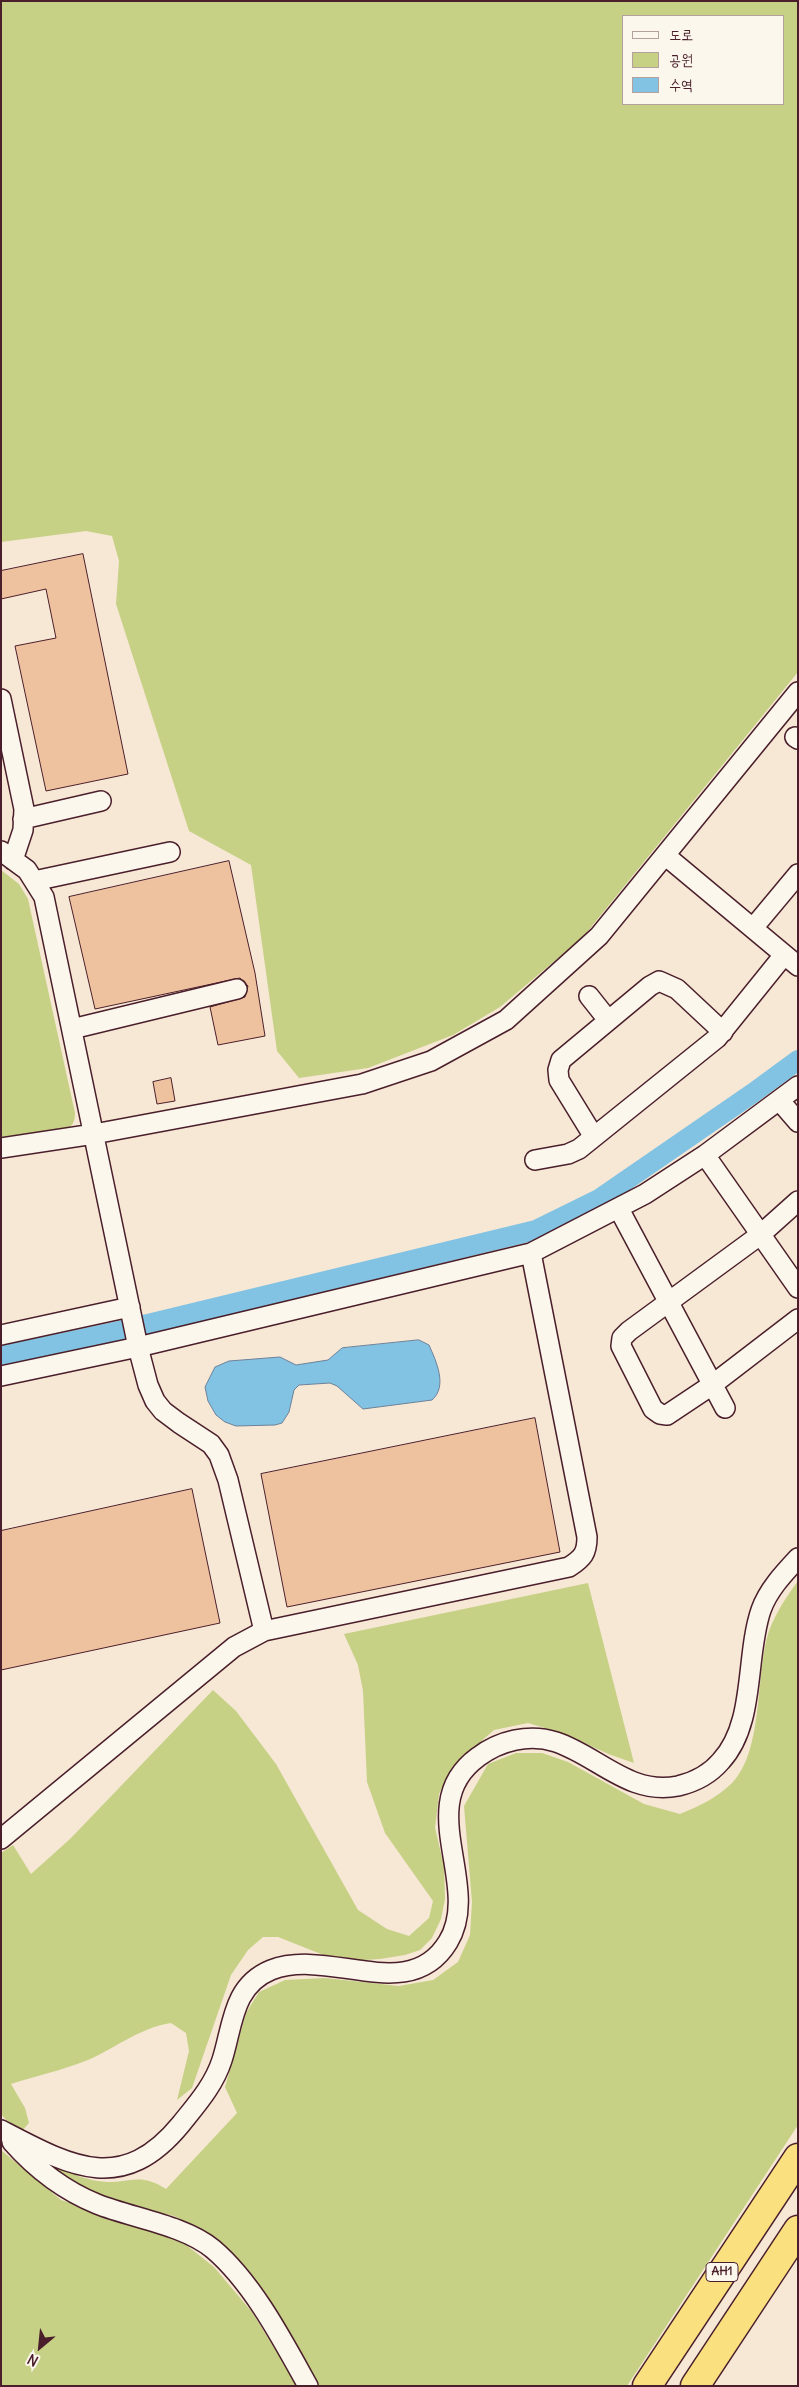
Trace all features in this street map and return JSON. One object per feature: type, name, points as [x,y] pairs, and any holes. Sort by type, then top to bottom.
[{"type":"highway","name":"AH1","points":[[647,2386],[798,2158]]},
{"type":"highway","points":[[695,2386],[798,2230]]},
{"type":"street","points":[[1,1148],[94,1134],[362,1084],[431,1061],[506,1020],[557,976],[599,936],[798,692]]},
{"type":"street","points":[[1,699],[24,809],[23,830],[7,855],[27,870],[44,897],[134,1328],[148,1385],[155,1402],[171,1417],[211,1444],[219,1455],[228,1480],[264,1631]]},
{"type":"street","points":[[23,819],[101,801]]},
{"type":"street","points":[[34,881],[170,852]]},
{"type":"street","points":[[535,1160],[568,1154],[594,1137],[723,1032],[791,960],[666,856]]},
{"type":"street","points":[[753,928],[798,874]]},
{"type":"street","points":[[594,1137],[559,1080],[558,1070],[565,1054],[650,986],[660,982],[677,989],[723,1032]]},
{"type":"street","points":[[72,1030],[237,989]]},
{"type":"street","points":[[589,996],[608,1020]]},
{"type":"street","points":[[1,1335],[134,1328],[531,1252],[619,1209],[705,1155],[798,1086]]},
{"type":"street","points":[[779,1100],[798,1122]]},
{"type":"street","points":[[705,1155],[798,1288]]},
{"type":"street","points":[[798,1201],[760,1235],[629,1330],[622,1338],[621,1346],[653,1409],[660,1414],[667,1415],[712,1385],[798,1319]]},
{"type":"street","points":[[619,1209],[725,1408]]},
{"type":"street","points":[[1,1839],[234,1647],[264,1631],[570,1568],[582,1559],[587,1550],[587,1536],[531,1252]]},
{"type":"street","points":[[1,1376],[134,1328]]},
{"type":"street","points":[[1,2130],[74,2165],[96,2169],[120,2168],[138,2161],[168,2140],[203,2098],[222,2060],[238,2000],[254,1978],[290,1964],[328,1964],[376,1973],[399,1974],[420,1968],[440,1954],[451,1939],[457,1917],[458,1891],[447,1818],[452,1790],[464,1770],[478,1756],[508,1741],[532,1738],[555,1742],[619,1776],[644,1786],[666,1789],[694,1782],[720,1763],[735,1743],[743,1719],[754,1638],[762,1608],[771,1590],[798,1558]]},
{"type":"street","points":[[1,2130],[16,2146],[64,2188],[98,2204],[137,2216],[197,2239],[213,2249],[265,2310],[308,2386]]},
{"type":"green space","points":[[1,1],[798,1],[798,672],[583,937],[500,1007],[453,1035],[368,1068],[299,1078],[277,1051],[251,865],[189,831],[116,604],[119,561],[112,536],[86,531],[1,542]]},
{"type":"green space","points":[[1,870],[19,884],[28,899],[75,1113],[72,1124],[63,1130],[1,1140]]},
{"type":"green space","points":[[798,1581],[798,2125],[627,2386],[316,2386],[235,2261],[205,2232],[174,2216],[107,2201],[66,2181],[55,2166],[87,2179],[107,2182],[143,2180],[150,2181],[166,2189],[237,2113],[225,2087],[246,2013],[259,1992],[285,1980],[325,1978],[399,1986],[433,1980],[458,1962],[470,1935],[472,1902],[464,1806],[488,1764],[516,1753],[542,1753],[568,1762],[644,1804],[680,1814],[708,1801],[720,1793],[732,1783],[742,1769],[749,1751],[754,1731],[769,1631],[782,1605]]},
{"type":"green space","points":[[588,1583],[634,1763],[559,1732],[528,1723],[494,1730],[453,1766],[439,1794],[435,1828],[444,1866],[445,1899],[441,1919],[432,1938],[420,1950],[405,1955],[380,1959],[348,1961],[331,1958],[278,1937],[263,1937],[248,1950],[231,1975],[192,2088],[177,2100],[189,2051],[186,2033],[171,2023],[139,2033],[88,2060],[11,2084],[25,2108],[29,2123],[22,2131],[11,2126],[1,2114],[1,1853],[13,1845],[31,1874],[70,1839],[213,1690],[236,1711],[276,1764],[358,1910],[387,1929],[409,1936],[429,1918],[433,1901],[385,1833],[367,1782],[363,1691],[358,1665],[344,1634]]},
{"type":"green space","points":[[1,2150],[61,2200],[130,2222],[185,2244],[214,2267],[252,2312],[298,2386],[1,2386]]},
{"type":"water","points":[[419,1340],[429,1345],[439,1373],[439,1388],[432,1400],[363,1409],[337,1386],[330,1383],[299,1385],[294,1390],[289,1412],[282,1423],[275,1425],[236,1426],[225,1422],[216,1415],[208,1401],[205,1387],[215,1367],[229,1361],[280,1357],[296,1365],[328,1360],[342,1348]]},
{"type":"building","points":[[83,554],[128,774],[46,791],[15,646],[56,638],[46,589],[1,599],[1,571]]},
{"type":"building","points":[[229,861],[255,973],[265,1036],[218,1045],[210,1007],[245,997],[248,986],[240,978],[95,1009],[69,897]]},
{"type":"building","points":[[171,1078],[175,1101],[157,1104],[153,1082]]},
{"type":"building","points":[[535,1418],[560,1552],[287,1607],[261,1474]]},
{"type":"building","points":[[192,1489],[220,1623],[1,1670],[1,1531]]},
{"type":"waterway","points":[[1,1356],[119,1331],[536,1230],[599,1199],[798,1060]]}]
